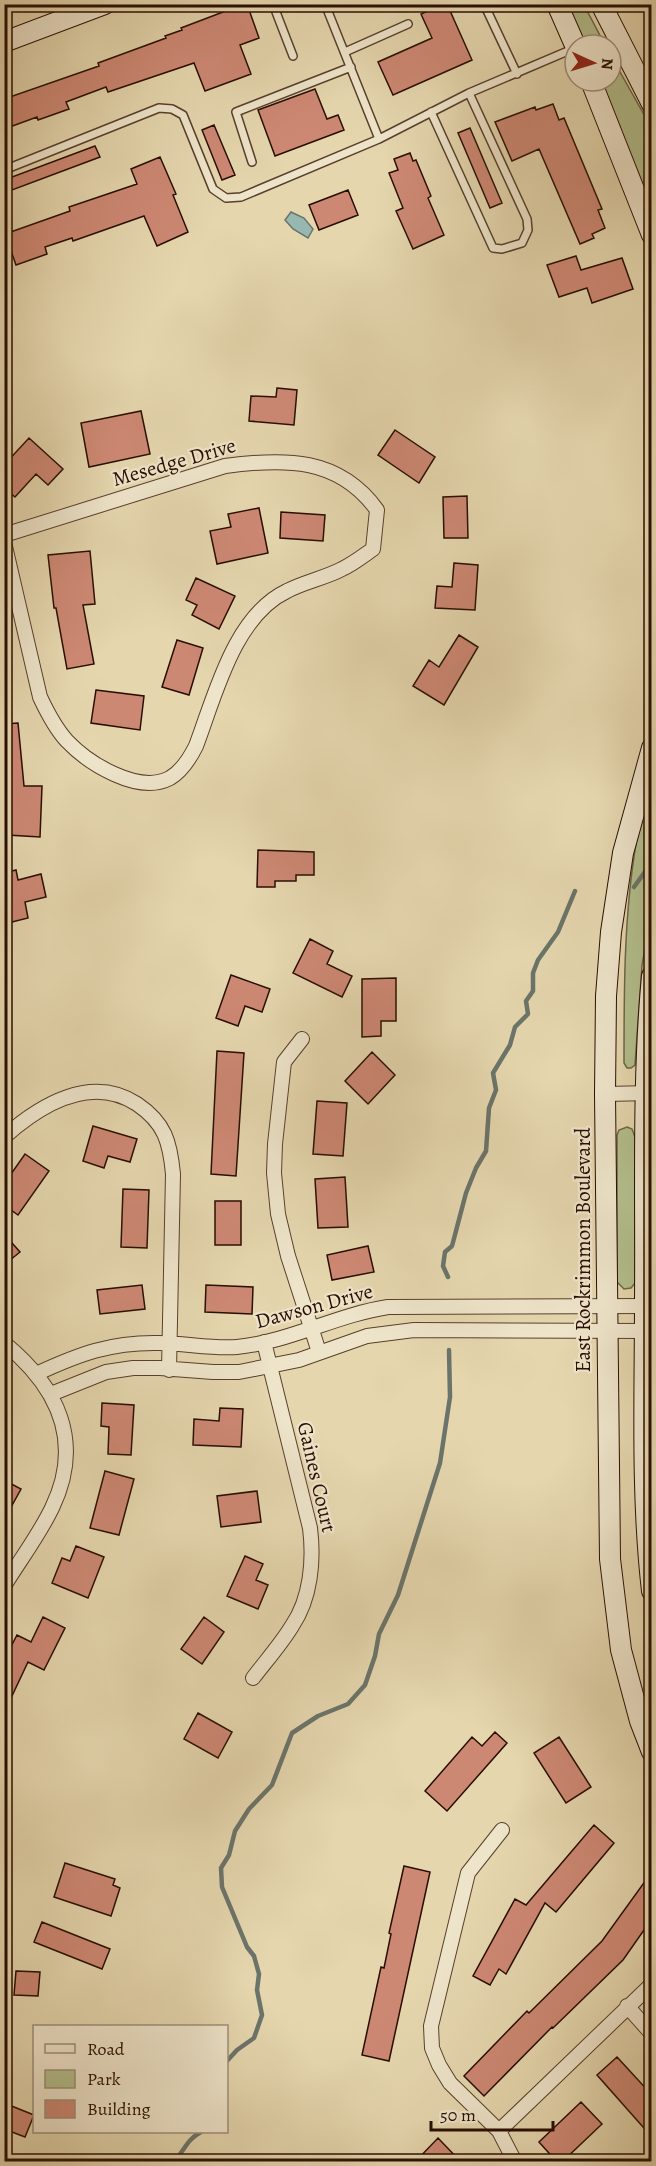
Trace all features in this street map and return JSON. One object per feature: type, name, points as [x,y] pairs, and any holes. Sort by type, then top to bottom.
[{"type":"main road","points":[[4,42],[81,9],[105,4]]},
{"type":"main road","points":[[557,4],[569,33]]},
{"type":"main road","points":[[601,4],[646,79],[651,104]]},
{"type":"main road","points":[[596,93],[651,235]]},
{"type":"main road","name":"East Rockrimmon Boulevard","points":[[651,748],[623,853],[610,932],[606,996],[605,1094],[610,1559],[621,1650],[640,1721],[651,1752]]},
{"type":"main road","points":[[651,976],[647,1026],[647,1302],[645,1331],[651,1591]]},
{"type":"street","name":"Mesedge Drive","points":[[4,535],[225,466],[278,462],[302,463],[332,471],[352,482],[377,510],[373,549],[343,569],[286,591],[270,601],[246,627],[229,659],[190,758],[180,771],[169,779],[150,783],[129,781],[106,770],[66,740],[50,717],[40,697],[4,542]]},
{"type":"street","points":[[302,1039],[284,1062],[274,1173],[278,1214],[288,1256],[319,1352]]},
{"type":"street","points":[[4,1137],[24,1119],[64,1097],[99,1091],[117,1094],[134,1102],[160,1125],[171,1152],[173,1174],[169,1370]]},
{"type":"street","points":[[605,1094],[648,1093]]},
{"type":"street","name":"Dawson Drive","points":[[36,1374],[69,1358],[100,1348],[131,1343],[237,1347],[291,1335],[361,1311],[388,1307],[607,1306],[647,1302]]},
{"type":"street","name":"Dawson Drive","points":[[51,1394],[106,1372],[133,1368],[160,1368],[239,1372],[299,1360],[367,1336],[414,1330],[645,1331]]},
{"type":"street","name":"Gaines Court","points":[[254,1678],[294,1624],[310,1576],[313,1551],[310,1528],[264,1342]]},
{"type":"street","points":[[4,1343],[36,1374],[51,1394],[61,1417],[66,1437],[67,1456],[64,1477],[52,1508],[4,1586]]},
{"type":"street","points":[[502,1830],[468,1873],[431,2026],[432,2048],[450,2083],[499,2131],[515,2162]]},
{"type":"street","points":[[499,2131],[651,1984]]},
{"type":"street","points":[[627,2006],[651,2034]]},
{"type":"lane","points":[[276,4],[276,12],[293,56]]},
{"type":"lane","points":[[325,4],[379,139]]},
{"type":"lane","points":[[484,4],[517,74]]},
{"type":"lane","points":[[345,52],[408,24]]},
{"type":"lane","points":[[4,170],[159,108],[172,109],[183,115],[213,189],[226,198],[241,197],[379,139],[469,93],[563,53]]},
{"type":"lane","points":[[252,162],[236,112],[351,67]]},
{"type":"lane","points":[[431,112],[493,248],[502,249],[522,243],[528,230],[527,219],[469,93]]},
{"type":"green space","points":[[567,5],[584,5],[599,33],[580,33]]},
{"type":"green space","points":[[623,77],[651,127],[651,209],[605,93],[623,93]]},
{"type":"green space","points":[[651,786],[651,917],[642,965],[635,1065],[627,1068],[624,1063],[624,1008],[629,898],[636,844]]},
{"type":"green space","points":[[627,1127],[632,1129],[635,1137],[635,1283],[631,1288],[624,1289],[617,1282],[617,1135],[619,1130]]},
{"type":"water","points":[[291,212],[304,218],[313,229],[308,238],[293,229],[285,220]]},
{"type":"building","points":[[247,4],[259,38],[240,45],[251,74],[205,91],[194,63],[108,92],[106,87],[66,102],[69,109],[7,128],[4,120],[4,99],[99,66],[98,63],[166,38],[165,36],[182,30],[181,28]]},
{"type":"building","points":[[447,4],[472,60],[393,95],[378,62],[432,38],[421,14]]},
{"type":"building","points":[[315,89],[327,119],[338,115],[344,130],[275,156],[258,110]]},
{"type":"building","points":[[553,104],[559,120],[564,118],[602,209],[598,210],[605,228],[592,234],[594,238],[580,244],[539,149],[512,161],[495,122],[535,107],[536,110]]},
{"type":"building","points":[[214,125],[235,175],[222,180],[202,130]]},
{"type":"building","points":[[470,128],[502,203],[490,208],[458,133]]},
{"type":"building","points":[[95,146],[100,157],[4,193],[4,180]]},
{"type":"building","points":[[410,153],[413,161],[416,160],[431,196],[428,198],[444,235],[413,249],[396,211],[403,208],[389,173],[398,170],[394,159]]},
{"type":"building","points":[[160,157],[176,194],[173,195],[188,232],[157,246],[144,216],[73,241],[72,238],[45,247],[47,254],[16,265],[5,234],[70,211],[69,207],[137,184],[131,169]]},
{"type":"building","points":[[348,190],[358,215],[319,230],[309,205]]},
{"type":"building","points":[[576,256],[581,270],[622,258],[633,289],[592,303],[587,288],[559,297],[547,265]]},
{"type":"building","points":[[277,388],[297,390],[294,425],[249,421],[251,396],[276,397]]},
{"type":"building","points":[[141,411],[150,454],[89,467],[81,423]]},
{"type":"building","points":[[395,430],[435,457],[419,483],[378,455]]},
{"type":"building","points":[[29,438],[63,469],[48,485],[36,474],[15,497],[4,488],[4,465]]},
{"type":"building","points":[[467,496],[468,538],[444,538],[443,497]]},
{"type":"building","points":[[259,508],[268,553],[217,564],[210,531],[231,527],[228,514]]},
{"type":"building","points":[[281,512],[325,515],[323,541],[280,538]]},
{"type":"building","points":[[90,551],[95,604],[83,605],[94,664],[67,669],[56,608],[54,608],[48,555]]},
{"type":"building","points":[[454,563],[478,565],[475,610],[435,608],[437,586],[452,587]]},
{"type":"building","points":[[196,578],[235,596],[219,629],[192,615],[197,605],[186,600]]},
{"type":"building","points":[[459,635],[478,647],[444,705],[413,686],[429,660],[439,667]]},
{"type":"building","points":[[177,640],[203,648],[189,695],[162,687]]},
{"type":"building","points":[[96,690],[144,696],[140,730],[91,723]]},
{"type":"building","points":[[18,723],[24,786],[42,786],[40,837],[7,835],[10,769],[4,769],[4,724]]},
{"type":"building","points":[[258,850],[314,852],[314,875],[296,875],[296,881],[275,881],[275,887],[257,887]]},
{"type":"building","points":[[16,870],[18,880],[41,874],[46,897],[25,902],[28,918],[4,924],[4,873]]},
{"type":"building","points":[[310,939],[333,951],[327,964],[352,976],[342,997],[293,973]]},
{"type":"building","points":[[231,975],[270,989],[262,1012],[245,1006],[238,1026],[216,1018]]},
{"type":"building","points":[[396,978],[396,1021],[381,1021],[381,1036],[362,1037],[362,979]]},
{"type":"building","points":[[217,1051],[244,1053],[236,1176],[211,1174]]},
{"type":"building","points":[[372,1052],[395,1075],[368,1104],[345,1081]]},
{"type":"building","points":[[317,1101],[347,1103],[343,1156],[313,1154]]},
{"type":"building","points":[[93,1126],[137,1139],[130,1162],[108,1156],[104,1168],[83,1161]]},
{"type":"building","points":[[25,1154],[49,1171],[18,1215],[4,1205],[4,1184]]},
{"type":"building","points":[[345,1177],[348,1227],[318,1228],[315,1179]]},
{"type":"building","points":[[123,1189],[149,1190],[147,1248],[121,1247]]},
{"type":"building","points":[[215,1201],[241,1201],[241,1245],[215,1245]]},
{"type":"building","points":[[4,1234],[20,1252],[4,1265]]},
{"type":"building","points":[[368,1246],[374,1272],[332,1280],[327,1255]]},
{"type":"building","points":[[142,1285],[145,1309],[100,1314],[97,1290]]},
{"type":"building","points":[[206,1285],[253,1287],[252,1314],[205,1312]]},
{"type":"building","points":[[102,1403],[134,1405],[131,1455],[108,1454],[109,1427],[101,1426]]},
{"type":"building","points":[[220,1408],[243,1409],[241,1447],[193,1445],[194,1419],[219,1421]]},
{"type":"building","points":[[105,1471],[134,1479],[119,1535],[90,1528]]},
{"type":"building","points":[[4,1480],[21,1489],[4,1520]]},
{"type":"building","points":[[257,1491],[261,1522],[221,1527],[217,1496]]},
{"type":"building","points":[[76,1546],[104,1557],[88,1598],[52,1583],[62,1558],[70,1561]]},
{"type":"building","points":[[245,1556],[263,1564],[256,1580],[268,1585],[258,1609],[227,1596]]},
{"type":"building","points":[[43,1617],[65,1628],[44,1670],[28,1662],[4,1713],[4,1660],[17,1635],[31,1642]]},
{"type":"building","points":[[204,1617],[224,1632],[202,1664],[181,1649]]},
{"type":"building","points":[[198,1713],[232,1732],[218,1758],[184,1739]]},
{"type":"building","points":[[495,1732],[507,1743],[447,1811],[425,1791],[472,1737],[482,1746]]},
{"type":"building","points":[[559,1737],[591,1787],[566,1803],[534,1753]]},
{"type":"building","points":[[594,1825],[614,1843],[556,1912],[545,1903],[506,1974],[499,1969],[490,1985],[473,1976],[515,1899],[526,1905]]},
{"type":"building","points":[[65,1863],[115,1879],[113,1885],[120,1888],[111,1916],[54,1897]]},
{"type":"building","points":[[404,1866],[430,1872],[389,2061],[362,2055],[381,1967],[384,1968],[391,1934],[389,1933]]},
{"type":"building","points":[[651,1873],[651,1920],[623,1960],[484,2096],[464,2076],[527,2011],[529,2013],[602,1941]]},
{"type":"building","points":[[42,1922],[110,1949],[102,1969],[34,1942]]},
{"type":"building","points":[[16,1971],[40,1972],[38,1996],[14,1995]]},
{"type":"building","points":[[617,2057],[651,2094],[651,2136],[597,2075]]},
{"type":"building","points":[[581,2102],[602,2124],[562,2162],[557,2162],[539,2142]]},
{"type":"building","points":[[4,2103],[33,2115],[25,2137],[4,2129]]},
{"type":"building","points":[[438,2138],[461,2162],[415,2162]]},
{"type":"waterway","points":[[634,887],[652,862]]},
{"type":"waterway","points":[[448,1277],[443,1266],[445,1252],[452,1246],[466,1193],[486,1151],[489,1108],[496,1090],[493,1073],[510,1045],[515,1027],[528,1014],[526,1001],[533,991],[533,973],[538,960],[558,932],[575,891]]},
{"type":"waterway","points":[[228,2060],[254,2038],[262,2015],[257,1990],[259,1974],[254,1956],[247,1947],[222,1887],[221,1868],[229,1855],[235,1831],[249,1809],[272,1785],[292,1733],[318,1716],[348,1704],[365,1685],[375,1656],[379,1634],[398,1595],[440,1463],[450,1397],[449,1350]]},
{"type":"waterway","points":[[173,2162],[200,2133]]}]
